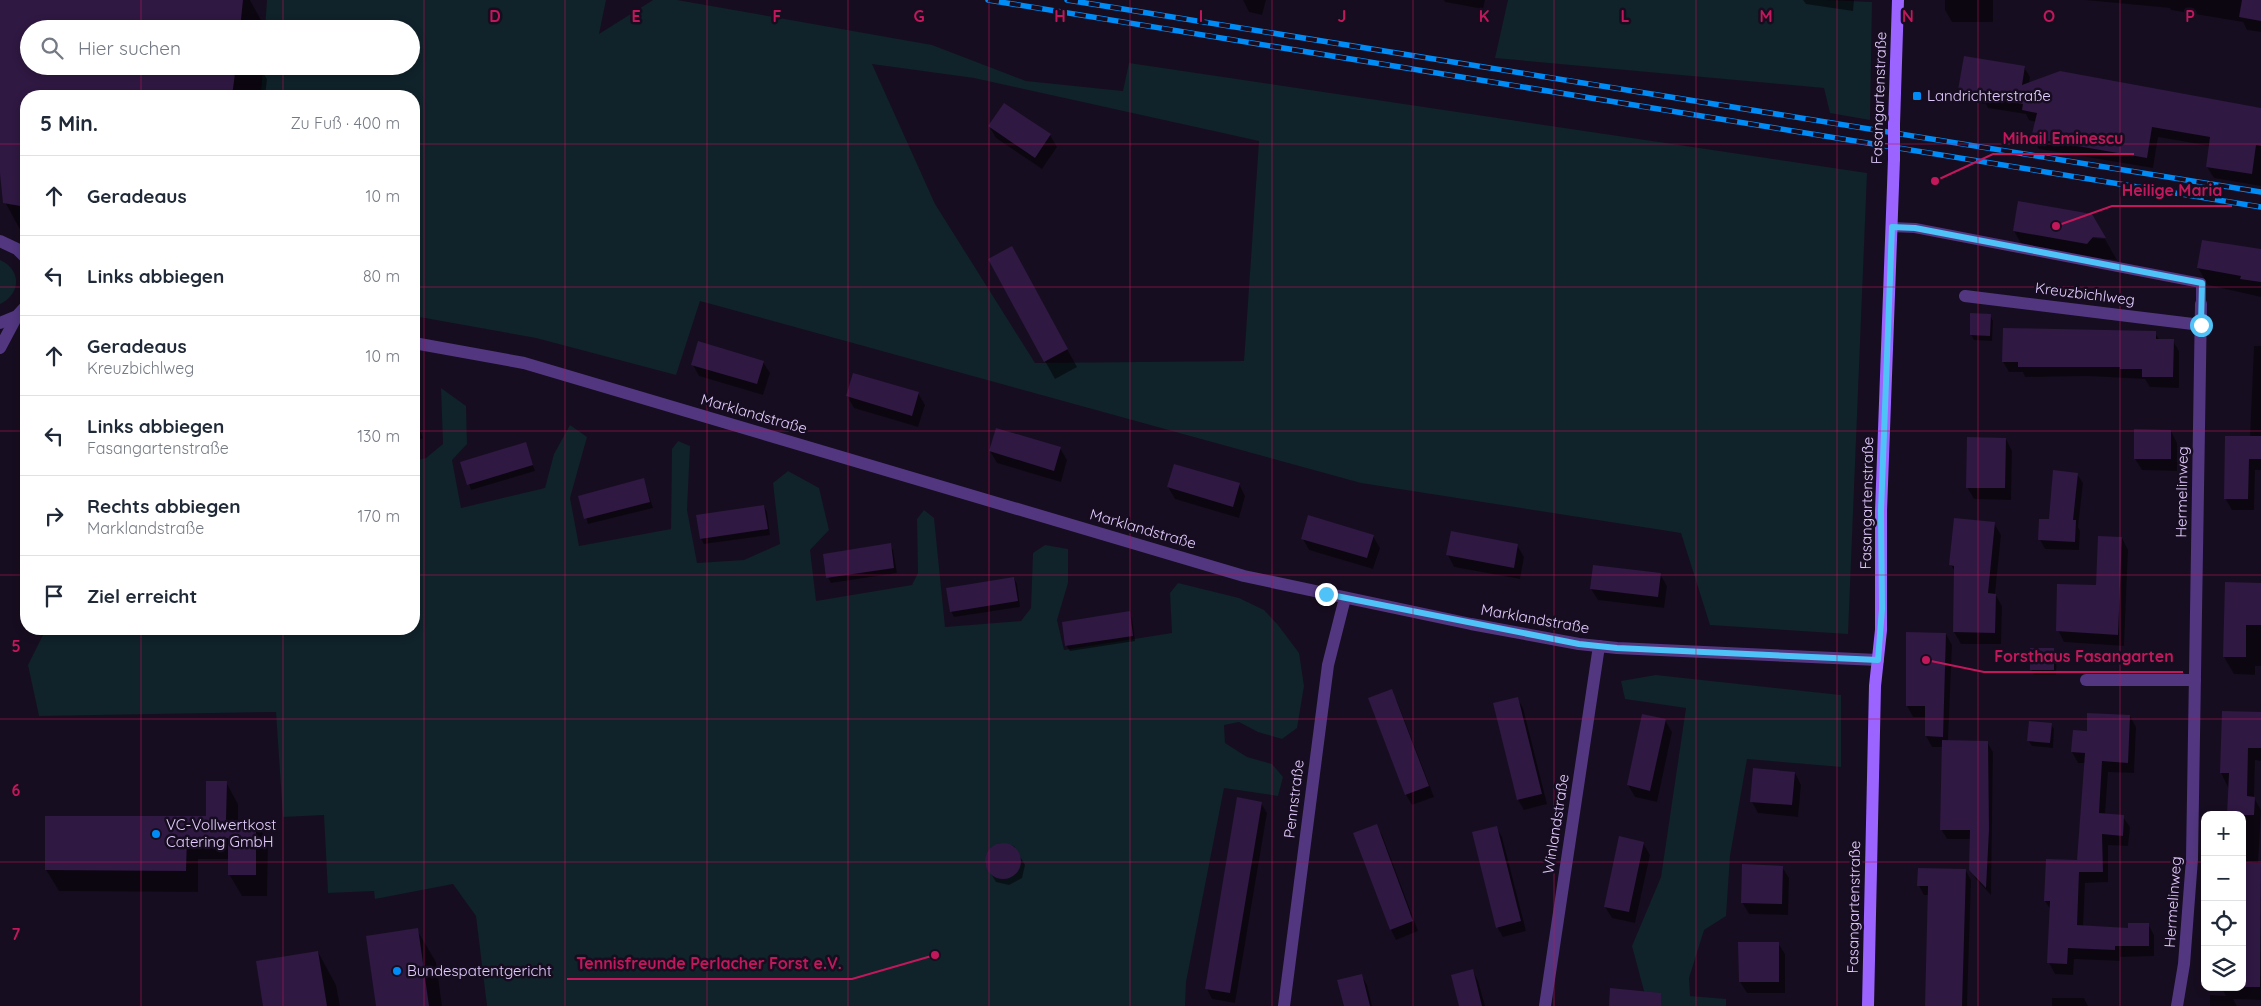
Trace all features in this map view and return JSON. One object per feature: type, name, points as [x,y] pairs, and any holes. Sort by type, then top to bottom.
[{"type":"street","name":"Fasangartenstraße","points":[[1868,1006],[1875,686],[1882,609],[1881,511],[1892,227],[1898,0]]},
{"type":"street","points":[[0,241],[20,252]]},
{"type":"street","name":"Kreuzbichlweg","points":[[1964,296],[2201,325]]},
{"type":"street","name":"Hermelinweg","points":[[2177,1006],[2184,964],[2192,859],[2201,304]]},
{"type":"street","points":[[0,348],[20,313]]},
{"type":"street","points":[[0,322],[17,316]]},
{"type":"street","name":"Marklandstraße","points":[[420,344],[524,363],[1244,576],[1345,598],[1481,626],[1599,646],[1878,660]]},
{"type":"street","name":"Pennstraße","points":[[1284,1006],[1328,665],[1345,598]]},
{"type":"street","name":"Winlandstraße","points":[[1545,1006],[1599,646]]},
{"type":"street","points":[[2086,680],[2195,680]]},
{"type":"lane","points":[[1892,227],[1924,229],[2202,283],[2201,304]]},
{"type":"shaded area","points":[[267,0],[606,0],[599,34],[653,0],[677,0],[932,45],[1026,81],[1123,91],[1129,63],[1867,173],[1848,634],[1710,625],[1681,533],[1361,483],[700,301],[676,375],[536,338],[420,317],[420,90],[261,90],[262,75],[420,75],[420,20],[266,20]],"holes":[[[872,64],[974,78],[1259,141],[1244,361],[1035,363],[935,204]]]},
{"type":"shaded area","points":[[1508,0],[1825,0],[1872,2],[1870,120],[1830,113],[1824,88],[1495,58]]},
{"type":"shaded area","points":[[0,260],[12,270],[16,282],[12,294],[0,304]]},
{"type":"shaded area","points":[[441,388],[466,406],[467,444],[452,460],[461,508],[545,488],[554,454],[570,425],[587,437],[570,498],[579,546],[671,529],[672,449],[678,441],[690,446],[687,510],[697,563],[744,560],[780,544],[773,483],[788,471],[819,488],[829,530],[810,550],[816,601],[912,585],[918,573],[917,519],[924,510],[934,518],[945,627],[1021,621],[1031,608],[1033,553],[1045,545],[1068,549],[1068,583],[1057,620],[1064,650],[1172,633],[1170,593],[1178,583],[1239,598],[1264,610],[1299,653],[1304,686],[1297,728],[1282,739],[1258,732],[1239,722],[1224,725],[1225,743],[1247,757],[1272,764],[1283,777],[1278,796],[1224,788],[1186,982],[1185,1006],[487,1006],[476,916],[453,884],[375,899],[374,891],[328,893],[324,815],[283,817],[276,712],[39,716],[28,665],[43,635],[420,635],[420,460],[426,458],[443,444]]},
{"type":"shaded area","points":[[1656,675],[1841,695],[1841,767],[1747,759],[1730,856],[1726,916],[1704,930],[1689,978],[1690,996],[1726,999],[1726,1006],[1648,1006],[1632,946],[1661,877],[1686,708],[1625,699],[1621,681]]},
{"type":"building","points":[[0,0],[243,0],[241,20],[20,20],[20,75],[235,75],[233,90],[20,90],[20,206],[3,203],[0,173]]},
{"type":"building","points":[[2242,0],[2261,0],[2261,21],[2239,17]]},
{"type":"building","points":[[1964,56],[2025,66],[2022,85],[2060,71],[2261,108],[2261,146],[2256,145],[2252,174],[2206,167],[2210,137],[2152,127],[2147,158],[2031,138],[2037,113],[2022,110],[2023,104],[1980,97],[1981,94],[1958,90]]},
{"type":"building","points":[[1004,103],[1051,134],[1035,158],[988,126]]},
{"type":"building","points":[[2018,201],[2092,214],[2106,238],[2093,237],[2087,244],[2013,231]]},
{"type":"building","points":[[2202,240],[2261,249],[2261,282],[2240,279],[2241,276],[2197,268]]},
{"type":"building","points":[[1012,246],[1068,349],[1044,362],[988,259]]},
{"type":"building","points":[[1970,313],[1991,314],[1990,336],[1970,335]]},
{"type":"building","points":[[2003,328],[2156,331],[2156,339],[2174,339],[2173,377],[2142,377],[2142,369],[2120,369],[2120,367],[2018,367],[2018,362],[2002,362]]},
{"type":"building","points":[[698,341],[764,361],[757,384],[691,365]]},
{"type":"building","points":[[853,373],[919,392],[912,416],[846,396]]},
{"type":"building","points":[[996,428],[1061,447],[1054,471],[989,451]]},
{"type":"building","points":[[2134,429],[2171,430],[2171,459],[2134,459]]},
{"type":"building","points":[[2225,436],[2261,436],[2261,459],[2249,459],[2248,499],[2224,499]]},
{"type":"building","points":[[1967,437],[2006,438],[2005,488],[1966,488]]},
{"type":"building","points":[[526,442],[533,465],[467,485],[460,462]]},
{"type":"building","points":[[1174,464],[1240,483],[1233,507],[1167,487]]},
{"type":"building","points":[[2053,470],[2078,473],[2073,520],[2076,520],[2075,542],[2038,540],[2039,519],[2049,519]]},
{"type":"building","points":[[644,478],[650,502],[584,519],[578,496]]},
{"type":"building","points":[[764,505],[768,529],[700,539],[696,515]]},
{"type":"building","points":[[1308,515],[1374,535],[1367,558],[1301,539]]},
{"type":"building","points":[[1954,518],[1995,522],[1988,593],[1996,594],[1995,633],[1953,632],[1954,566],[1949,565]]},
{"type":"building","points":[[1451,531],[1518,544],[1514,568],[1446,555]]},
{"type":"building","points":[[2098,536],[2122,537],[2118,635],[2056,631],[2057,584],[2096,585]]},
{"type":"building","points":[[891,543],[894,568],[826,578],[823,554]]},
{"type":"building","points":[[1593,565],[1661,573],[1658,597],[1590,589]]},
{"type":"building","points":[[1014,577],[1018,601],[950,612],[946,588]]},
{"type":"building","points":[[2225,582],[2261,583],[2261,625],[2246,625],[2246,657],[2223,657]]},
{"type":"building","points":[[1130,611],[1133,636],[1065,646],[1062,622]]},
{"type":"building","points":[[1906,632],[1946,633],[1943,737],[1925,736],[1925,706],[1906,706]]},
{"type":"building","points":[[2030,648],[2054,648],[2054,670],[2030,670]]},
{"type":"building","points":[[1392,689],[1429,786],[1405,795],[1368,698]]},
{"type":"building","points":[[1518,697],[1542,794],[1517,800],[1493,703]]},
{"type":"building","points":[[2222,711],[2261,712],[2261,748],[2248,748],[2247,796],[2255,797],[2254,815],[2246,815],[2246,811],[2227,811],[2229,773],[2220,773]]},
{"type":"building","points":[[2087,713],[2130,715],[2128,763],[2102,761],[2099,813],[2124,815],[2123,836],[2102,834],[2103,872],[2079,872],[2077,925],[2128,928],[2128,923],[2149,923],[2149,946],[2115,946],[2115,950],[2068,948],[2067,964],[2047,963],[2050,901],[2044,901],[2046,859],[2077,860],[2085,753],[2071,752],[2073,730],[2087,731]]},
{"type":"building","points":[[1642,714],[1666,719],[1650,791],[1627,785]]},
{"type":"building","points":[[2029,721],[2052,723],[2050,743],[2027,741]]},
{"type":"building","points":[[1942,740],[1988,741],[1989,830],[1986,888],[1969,870],[1970,830],[1940,830]]},
{"type":"building","points":[[1753,768],[1795,772],[1792,805],[1750,802]]},
{"type":"building","points":[[206,781],[227,781],[226,820],[256,820],[256,875],[228,875],[228,838],[187,838],[186,871],[45,870],[45,816],[206,816]]},
{"type":"building","points":[[1237,797],[1262,802],[1230,993],[1205,989]]},
{"type":"building","points":[[1377,824],[1413,921],[1390,930],[1353,833]]},
{"type":"building","points":[[1497,826],[1521,921],[1496,928],[1472,832]]},
{"type":"building","points":[[1619,836],[1644,842],[1629,912],[1604,907]]},
{"type":"building","points":[[1003,843],[1010,844],[1016,848],[1020,854],[1020,868],[1016,874],[1010,878],[1003,879],[996,878],[990,874],[986,868],[985,861],[986,854],[990,848],[996,844]]},
{"type":"building","points":[[2246,862],[2261,863],[2260,987],[2246,987]]},
{"type":"building","points":[[1742,864],[1783,866],[1782,904],[1741,903]]},
{"type":"building","points":[[1918,868],[1966,869],[1962,1006],[1925,1006],[1928,886],[1917,886]]},
{"type":"building","name":"Bundespatentgericht","points":[[418,928],[429,1006],[376,1006],[366,936]]},
{"type":"building","points":[[1738,942],[1779,942],[1779,982],[1739,982]]},
{"type":"building","points":[[318,951],[327,1006],[263,1006],[256,961]]},
{"type":"building","points":[[1473,969],[1482,1006],[1459,1006],[1451,975]]},
{"type":"building","points":[[1362,974],[1370,1006],[1344,1006],[1337,980]]},
{"type":"building","points":[[1610,988],[1661,993],[1661,1006],[1609,1006]]},
{"type":"railway","points":[[988,0],[2261,207]]},
{"type":"railway","points":[[1067,0],[2261,192]]},
{"type":"place","name":"Landrichterstraße","points":[[1917,96]]},
{"type":"place","name":"Mihail Eminescu","points":[[1935,181]]},
{"type":"place","name":"Heilige Maria","points":[[2056,226]]},
{"type":"place","name":"Forsthaus Fasangarten","points":[[1926,660]]},
{"type":"place","name":"VC-Vollwertkost Catering GmbH","points":[[156,834]]},
{"type":"place","name":"Tennisfreunde Perlacher Forst e.V.","points":[[935,955]]},
{"type":"place","name":"Bundespatentgericht","points":[[397,971]]},
{"type":"route","points":[[1326,594],[1363,603],[1579,644],[1617,648],[1878,660],[1882,609],[1881,511],[1892,227],[1915,228],[2202,283],[2201,325]]}]
